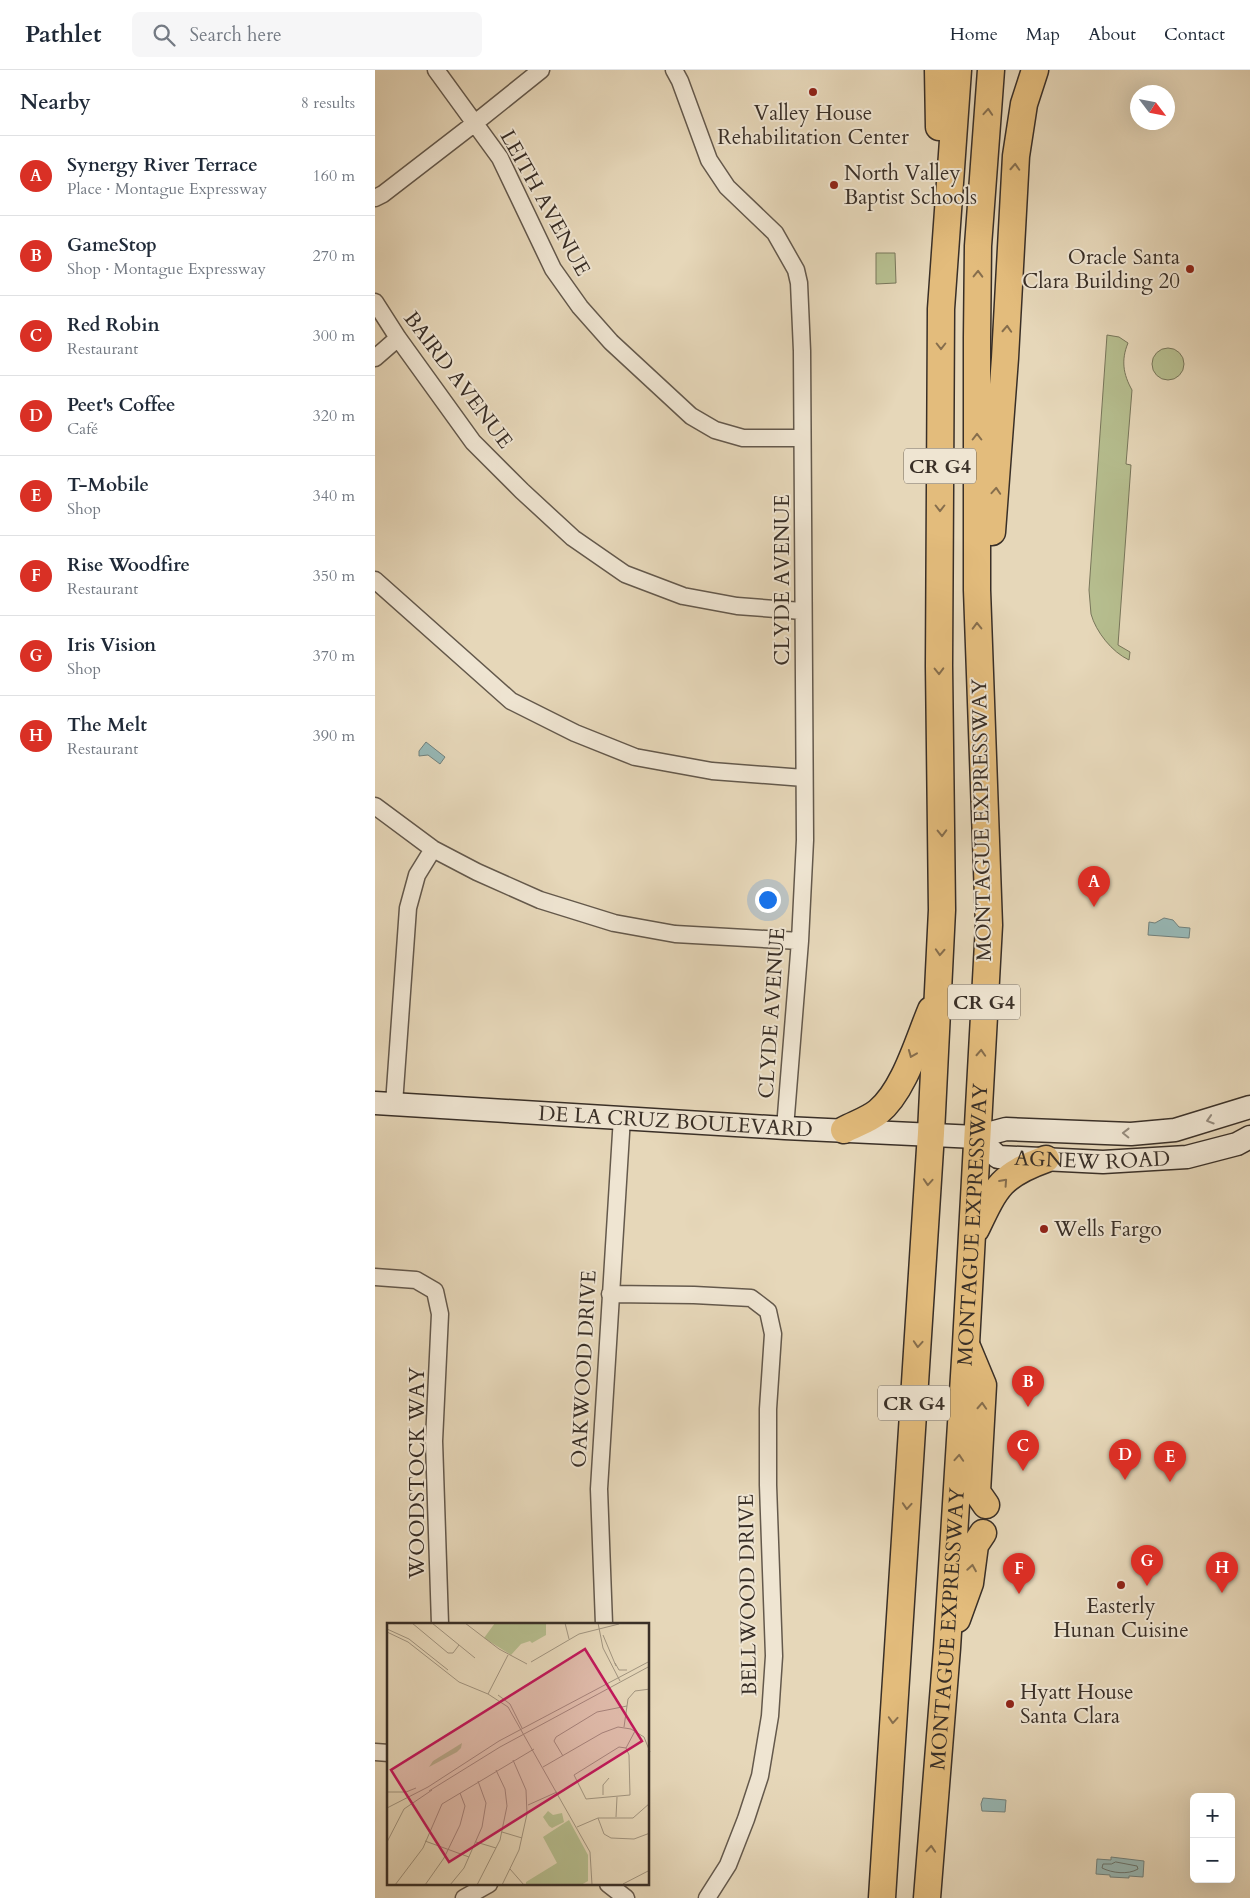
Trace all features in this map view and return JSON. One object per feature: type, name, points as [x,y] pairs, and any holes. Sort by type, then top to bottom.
[{"type":"highway","points":[[938,70],[941,309]]},
{"type":"highway","name":"MONTAGUE EXPRESSWAY","points":[[882,1898],[931,1133],[942,910],[943,862],[939,666],[941,309],[958,70]]},
{"type":"highway","name":"MONTAGUE EXPRESSWAY","points":[[927,1898],[947,1648],[989,925],[977,590],[979,246],[991,70]]},
{"type":"highway","points":[[977,590],[993,528],[1016,156],[1024,104],[1035,70]]},
{"type":"highway","points":[[844,1130],[877,1113],[893,1098],[938,993]]},
{"type":"highway","points":[[972,1238],[990,1200],[1006,1178],[1022,1167],[1046,1159]]},
{"type":"highway","points":[[966,1344],[983,1384],[977,1492],[985,1505]]},
{"type":"highway","points":[[947,1648],[970,1583],[975,1545],[983,1533]]},
{"type":"main road","name":"DE LA CRUZ BOULEVARD","points":[[385,1104],[785,1128],[931,1133],[976,1137]]},
{"type":"main road","name":"AGNEW ROAD","points":[[976,1137],[1006,1129],[1131,1134],[1175,1130],[1250,1107]]},
{"type":"main road","name":"AGNEW ROAD","points":[[976,1137],[998,1157],[1103,1162],[1187,1157],[1237,1144],[1250,1137]]},
{"type":"street","name":"LEITH AVENUE","points":[[436,70],[501,158],[553,268],[580,307],[611,342],[691,416],[715,430],[743,438],[802,438]]},
{"type":"street","points":[[375,198],[383,194],[541,70]]},
{"type":"street","name":"CLYDE AVENUE","points":[[673,70],[680,81],[709,160],[727,187],[775,234],[796,270],[799,284],[802,351],[805,840],[785,1128]]},
{"type":"street","name":"BAIRD AVENUE","points":[[375,302],[398,338],[473,442],[521,491],[573,538],[625,574],[683,596],[737,606],[803,611]]},
{"type":"street","points":[[375,358],[398,338]]},
{"type":"street","points":[[375,580],[511,700],[575,733],[635,757],[712,771],[804,778]]},
{"type":"street","points":[[375,806],[433,849],[477,872],[540,900],[613,923],[675,934],[799,941]]},
{"type":"street","points":[[385,1104],[408,908],[417,875],[433,849]]},
{"type":"street","name":"OAKWOOD DRIVE","points":[[604,1623],[599,1489],[622,1117]]},
{"type":"street","name":"WOODSTOCK WAY","points":[[375,1277],[416,1280],[435,1291],[440,1314],[434,1441],[440,1623]]},
{"type":"street","name":"BELLWOOD DRIVE","points":[[610,1294],[751,1298],[768,1311],[773,1334],[768,1409],[768,1485],[774,1656],[770,1716],[760,1776],[746,1819],[727,1865],[707,1898]]},
{"type":"street","points":[[611,1886],[625,1898]]},
{"type":"green space","points":[[876,253],[895,253],[896,283],[876,284]]},
{"type":"green space","points":[[1107,335],[1119,337],[1128,343],[1124,355],[1124,367],[1132,390],[1126,464],[1131,465],[1118,645],[1130,652],[1129,660],[1105,641],[1093,621],[1089,590]]},
{"type":"green space","points":[[1168,348],[1174,349],[1179,353],[1183,358],[1183,370],[1179,375],[1174,379],[1168,380],[1162,379],[1157,375],[1153,370],[1152,364],[1153,358],[1157,353],[1162,349]]},
{"type":"water","points":[[426,742],[445,757],[440,764],[428,755],[419,756],[419,751]]},
{"type":"water","points":[[1164,918],[1173,920],[1179,927],[1190,928],[1189,938],[1148,935],[1149,922],[1155,923]]},
{"type":"water","points":[[983,1798],[1006,1800],[1005,1812],[982,1811],[981,1804]]},
{"type":"water","points":[[1111,1857],[1144,1861],[1143,1877],[1110,1877],[1110,1875],[1096,1874],[1097,1859],[1111,1860]]},
{"type":"place","name":"Valley House Rehabilitation Center","points":[[813,92]]},
{"type":"place","name":"North Valley Baptist Schools","points":[[834,185]]},
{"type":"place","name":"Oracle Santa Clara Building 20","points":[[1190,269]]},
{"type":"place","name":"Synergy River Terrace","points":[[1094,907]]},
{"type":"place","name":"Wells Fargo","points":[[1044,1229]]},
{"type":"place","name":"GameStop","points":[[1028,1407]]},
{"type":"place","name":"Red Robin","points":[[1023,1471]]},
{"type":"place","name":"Peet's Coffee","points":[[1125,1480]]},
{"type":"place","name":"T-Mobile","points":[[1170,1482]]},
{"type":"place","name":"Easterly Hunan Cuisine","points":[[1121,1585]]},
{"type":"place","name":"Iris Vision","points":[[1147,1586]]},
{"type":"place","name":"The Melt","points":[[1222,1593]]},
{"type":"place","name":"Rise Woodfire","points":[[1019,1594]]},
{"type":"place","name":"Hyatt House Santa Clara","points":[[1010,1704]]}]
